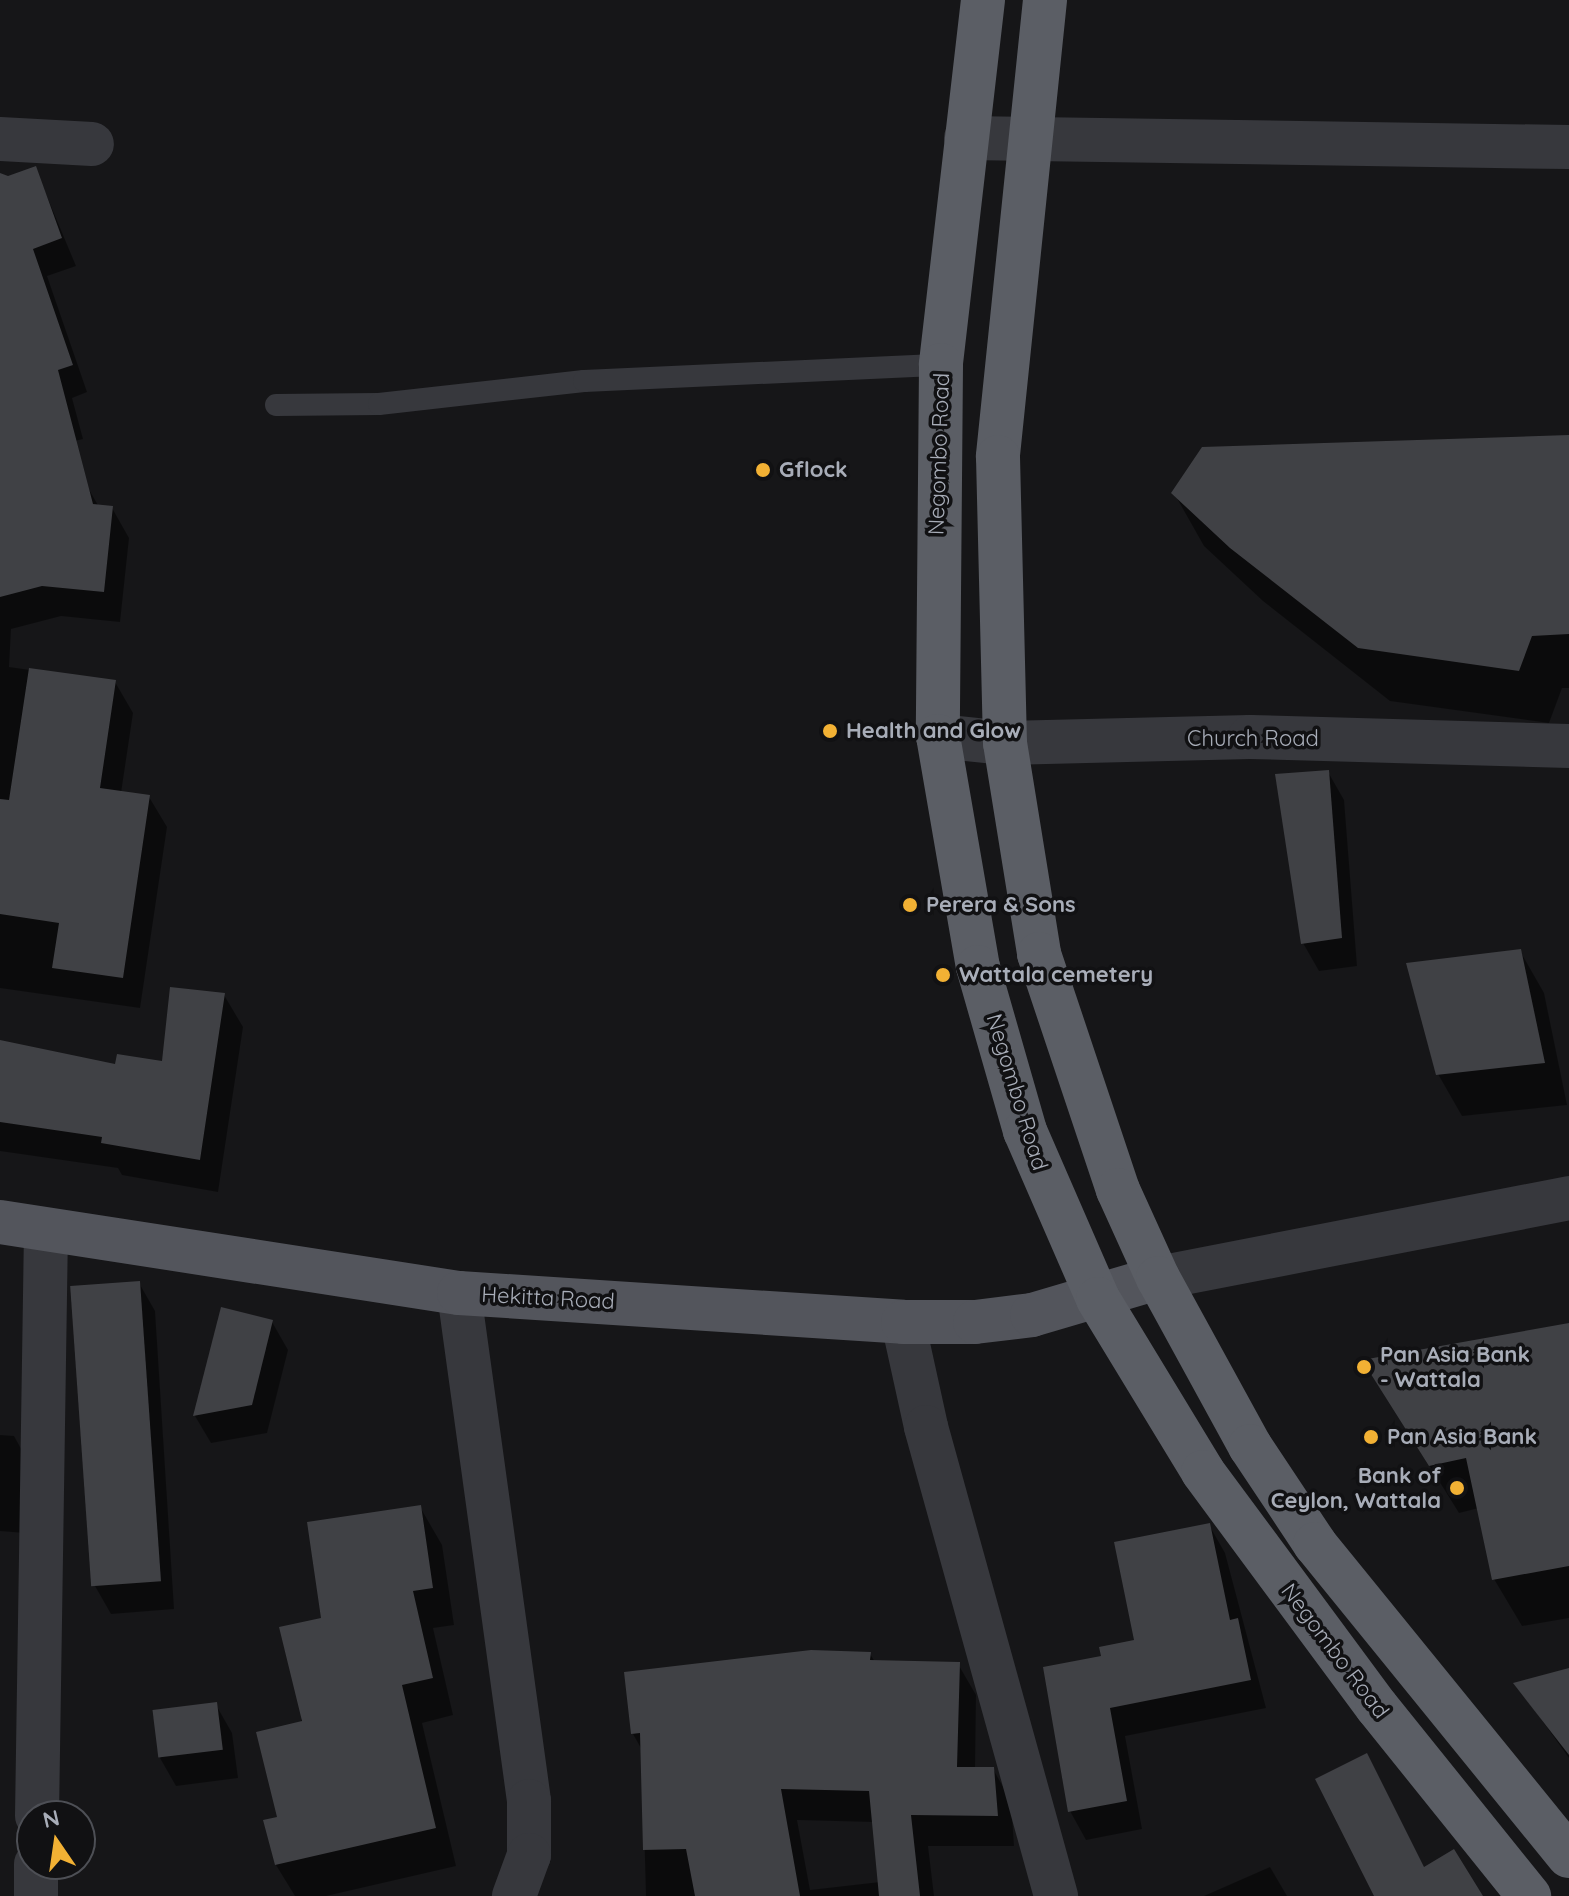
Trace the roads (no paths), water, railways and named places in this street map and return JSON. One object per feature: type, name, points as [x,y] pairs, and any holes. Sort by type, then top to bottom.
[{"type":"highway","name":"Negombo Road","points":[[983,0],[941,365],[938,736],[978,967],[1008,1072],[1057,1213],[1098,1299],[1203,1472],[1273,1570],[1529,1896]]},
{"type":"highway","points":[[1045,0],[998,457],[1005,743],[1039,954],[1103,1149],[1158,1278],[1250,1446],[1315,1544],[1569,1856]]},
{"type":"main road","name":"Hekitta Road","points":[[0,1222],[459,1293],[903,1322],[975,1322],[1098,1299],[1158,1278]]},
{"type":"street","points":[[966,138],[1569,147]]},
{"type":"street","points":[[0,139],[92,144]]},
{"type":"street","name":"Church Road","points":[[938,736],[1005,743],[1250,737],[1569,746]]},
{"type":"street","points":[[1158,1278],[1569,1198]]},
{"type":"street","points":[[37,1800],[46,1230]]},
{"type":"street","points":[[459,1293],[529,1801],[529,1855],[514,1896]]},
{"type":"street","points":[[903,1322],[926,1427],[1056,1896]]},
{"type":"lane","points":[[276,405],[379,404],[584,381],[941,365]]},
{"type":"place","name":"Gflock","points":[[763,470]]},
{"type":"place","name":"Health and Glow","points":[[830,731]]},
{"type":"place","name":"Perera & Sons","points":[[910,905]]},
{"type":"place","name":"Wattala cemetery","points":[[943,975]]},
{"type":"place","name":"Pan Asia Bank - Wattala","points":[[1364,1367]]},
{"type":"place","name":"Pan Asia Bank","points":[[1371,1437]]},
{"type":"place","name":"Bank of Ceylon, Wattala","points":[[1457,1488]]}]
